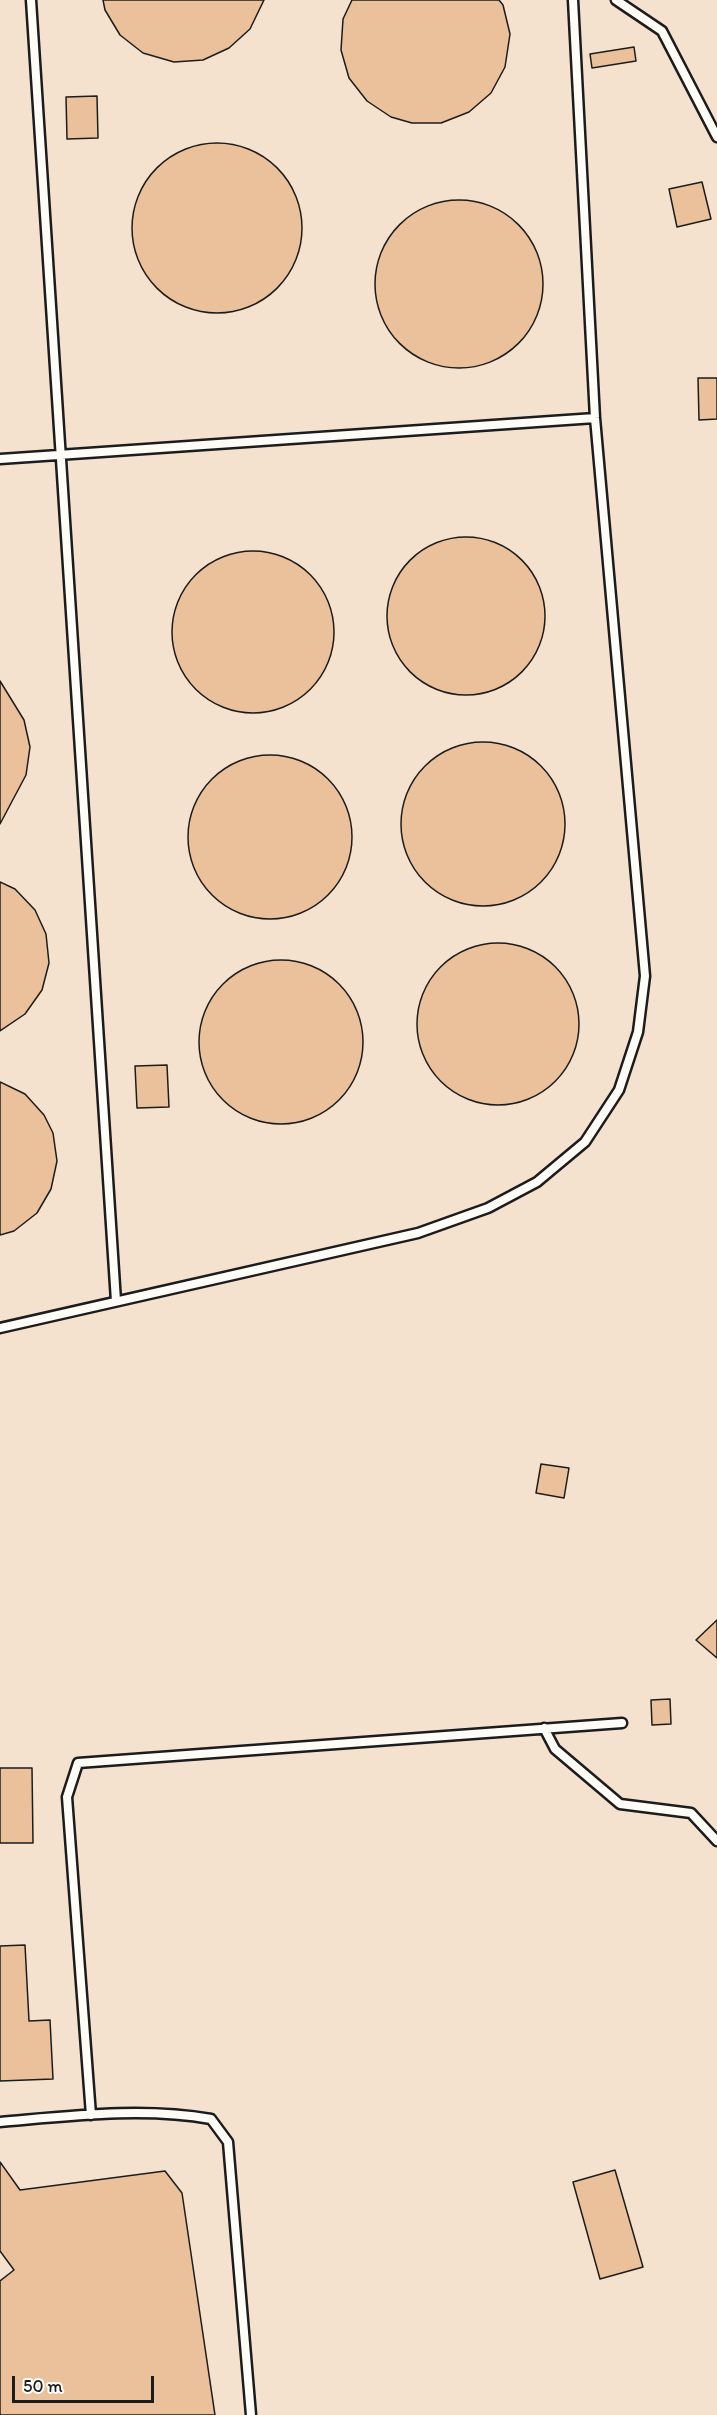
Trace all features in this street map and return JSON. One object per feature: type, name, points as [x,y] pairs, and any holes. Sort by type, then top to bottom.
[{"type":"lane","points":[[31,0],[116,1302]]},
{"type":"lane","points":[[0,1328],[418,1233],[488,1208],[537,1182],[585,1142],[619,1090],[638,1032],[645,976],[595,418],[573,0]]},
{"type":"lane","points":[[616,0],[662,31],[717,137]]},
{"type":"lane","points":[[0,459],[595,418]]},
{"type":"lane","points":[[90,2115],[67,1797],[78,1763],[622,1723]]},
{"type":"lane","points":[[544,1728],[555,1749],[620,1804],[691,1813],[717,1841]]},
{"type":"lane","points":[[0,2122],[90,2115],[176,2113],[211,2119],[228,2142],[251,2415]]},
{"type":"shaded area","points":[[0,0],[717,0],[717,2415],[0,2415]]},
{"type":"building","points":[[103,0],[264,0],[250,29],[229,48],[203,60],[174,62],[143,53],[120,35],[105,10]]},
{"type":"building","points":[[352,0],[499,0],[503,5],[510,34],[505,67],[491,93],[469,112],[441,123],[412,123],[391,117],[367,101],[349,78],[341,50],[343,19]]},
{"type":"building","points":[[634,47],[636,61],[592,68],[590,54]]},
{"type":"building","points":[[97,96],[98,138],[67,139],[66,97]]},
{"type":"building","points":[[217,143],[249,150],[277,168],[295,196],[302,228],[295,260],[277,288],[249,306],[217,313],[185,306],[157,288],[139,260],[132,228],[139,196],[157,168],[185,150]]},
{"type":"building","points":[[702,182],[711,219],[677,227],[669,189]]},
{"type":"building","points":[[459,200],[491,207],[506,214],[518,225],[529,237],[536,252],[543,284],[536,316],[529,331],[518,343],[506,354],[491,361],[459,368],[427,361],[412,354],[400,343],[389,331],[382,316],[375,284],[382,252],[389,237],[400,225],[412,214],[427,207]]},
{"type":"building","points":[[698,378],[717,378],[717,419],[699,420]]},
{"type":"building","points":[[466,537],[482,538],[496,543],[510,550],[522,560],[532,572],[539,586],[544,600],[544,632],[539,646],[532,660],[522,672],[510,682],[496,689],[482,694],[466,695],[450,694],[436,689],[422,682],[410,672],[400,660],[393,646],[388,632],[387,616],[388,600],[393,586],[400,572],[410,560],[422,550],[436,543],[450,538]]},
{"type":"building","points":[[253,551],[269,552],[284,557],[298,564],[310,575],[321,587],[328,601],[333,616],[333,648],[328,663],[321,677],[310,689],[298,700],[284,707],[269,712],[253,713],[237,712],[222,707],[208,700],[196,689],[185,677],[178,663],[173,648],[172,632],[173,616],[178,601],[185,587],[196,575],[208,564],[222,557],[237,552]]},
{"type":"building","points":[[0,681],[24,720],[30,747],[26,775],[0,824]]},
{"type":"building","points":[[483,742],[514,749],[541,766],[558,793],[565,824],[558,855],[541,882],[514,899],[483,906],[452,899],[425,882],[408,855],[401,824],[408,793],[425,766],[452,749]]},
{"type":"building","points":[[270,755],[286,756],[301,761],[328,779],[346,806],[351,821],[351,853],[346,868],[328,895],[301,913],[286,918],[270,919],[254,918],[239,913],[212,895],[194,868],[189,853],[188,837],[189,821],[194,806],[212,779],[239,761],[254,756]]},
{"type":"building","points":[[0,882],[15,889],[35,910],[46,934],[49,963],[42,990],[25,1014],[0,1031]]},
{"type":"building","points":[[498,943],[529,949],[555,967],[573,993],[579,1024],[573,1055],[555,1081],[529,1099],[498,1105],[467,1099],[441,1081],[423,1055],[417,1024],[423,993],[441,967],[467,949]]},
{"type":"building","points":[[281,960],[297,961],[313,966],[339,984],[357,1010],[362,1026],[362,1058],[357,1074],[339,1100],[313,1118],[297,1123],[281,1124],[265,1123],[249,1118],[223,1100],[205,1074],[200,1058],[199,1042],[200,1026],[205,1010],[223,984],[249,966],[265,961]]},
{"type":"building","points":[[167,1065],[169,1107],[137,1108],[135,1066]]},
{"type":"building","points":[[0,1082],[25,1094],[44,1115],[53,1133],[57,1161],[51,1189],[37,1213],[14,1231],[0,1235]]},
{"type":"building","points":[[541,1464],[569,1468],[564,1498],[536,1493]]},
{"type":"building","points":[[717,1620],[717,1658],[696,1640]]},
{"type":"building","points":[[670,1699],[671,1724],[652,1725],[651,1700]]},
{"type":"building","points":[[0,1768],[32,1768],[33,1843],[0,1843]]},
{"type":"building","points":[[25,1945],[29,2021],[50,2020],[53,2079],[0,2081],[0,1946]]},
{"type":"building","points":[[0,2162],[20,2190],[165,2171],[182,2193],[215,2415],[0,2415],[0,2281],[14,2270],[0,2251]]},
{"type":"building","points":[[615,2170],[643,2267],[600,2279],[573,2182]]}]
